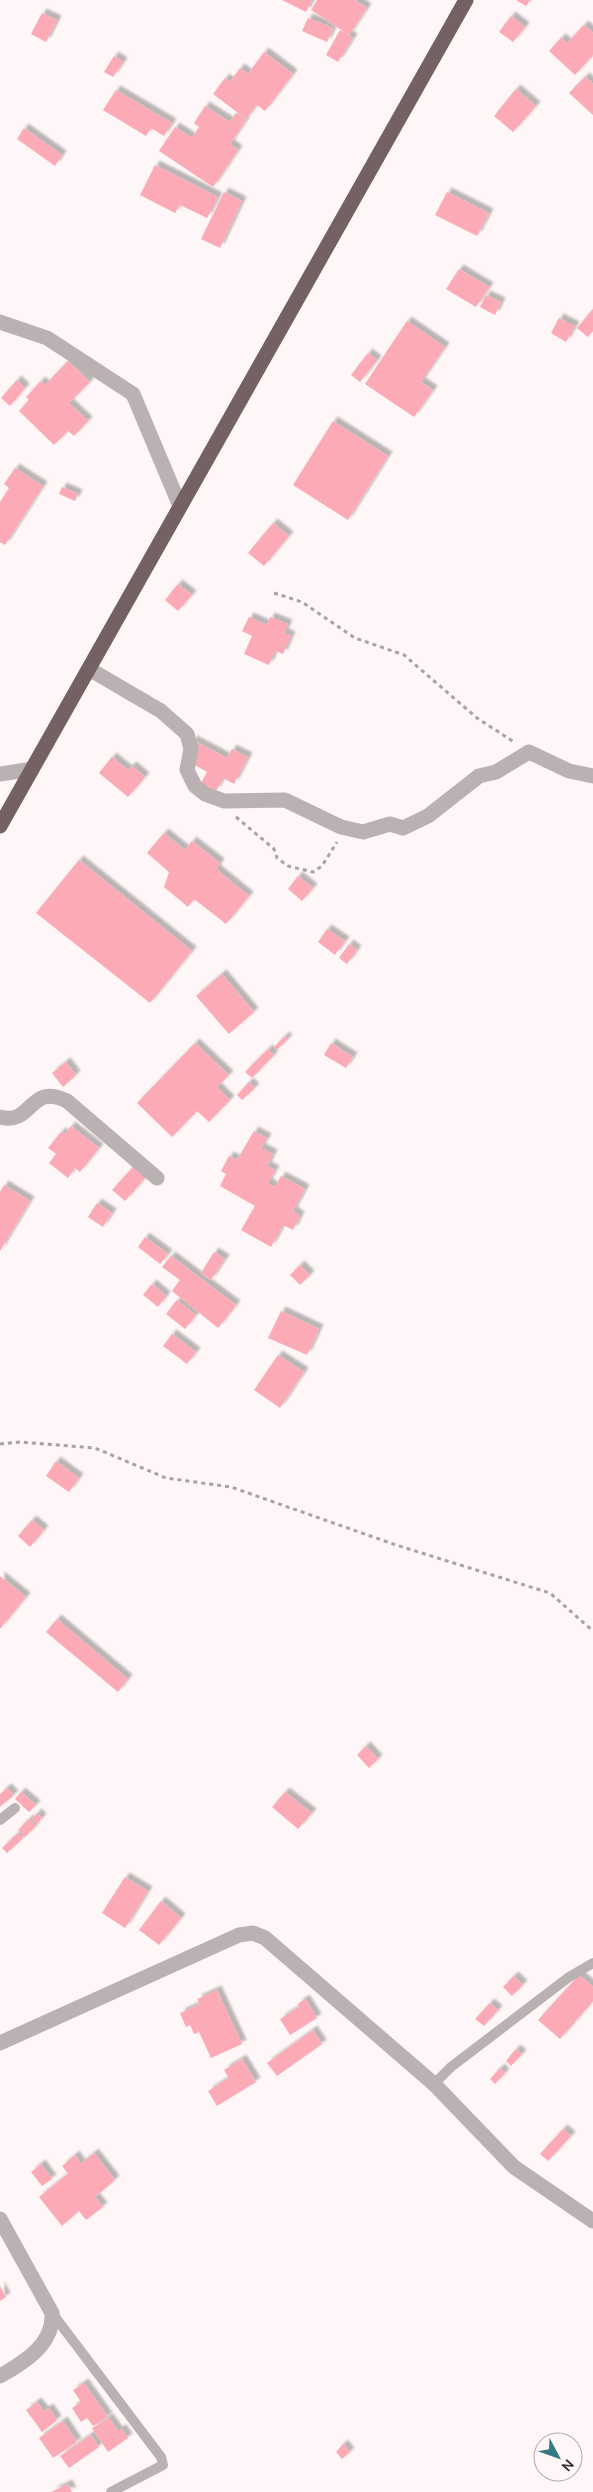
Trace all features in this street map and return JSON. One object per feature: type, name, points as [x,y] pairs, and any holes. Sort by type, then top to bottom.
[{"type":"highway","points":[[0,826],[466,0]]},
{"type":"street","points":[[0,322],[47,338],[133,394],[180,506]]},
{"type":"street","points":[[89,669],[162,711],[187,734],[191,749],[187,770],[195,786],[205,794],[224,800],[285,800],[346,828],[363,832],[390,824],[403,828],[428,816],[479,776],[496,772],[529,752],[569,771],[593,776]]},
{"type":"street","points":[[0,774],[32,769]]},
{"type":"street","points":[[0,1117],[6,1118],[22,1114],[42,1096],[54,1094],[67,1101],[157,1178]]},
{"type":"street","points":[[0,2044],[239,1935],[253,1933],[265,1938],[434,2084],[514,2167],[593,2221]]},
{"type":"street","points":[[0,2219],[52,2314],[53,2326],[48,2338],[40,2348],[0,2376]]},
{"type":"lane","points":[[0,1820],[14,1808]]},
{"type":"lane","points":[[434,2084],[451,2067],[569,1978],[593,1963]]},
{"type":"lane","points":[[52,2314],[161,2457],[162,2465],[111,2492]]},
{"type":"path","points":[[274,593],[302,602],[355,638],[404,655],[477,718],[529,752]]},
{"type":"path","points":[[224,800],[227,809],[274,849],[277,858],[288,866],[313,872],[322,866],[346,828]]},
{"type":"path","points":[[0,1444],[20,1442],[95,1448],[166,1478],[231,1487],[396,1545],[550,1593],[593,1631]]},
{"type":"building","points":[[282,0],[312,0],[306,12]]},
{"type":"building","points":[[317,0],[355,0],[367,8],[349,35],[311,10]]},
{"type":"building","points":[[516,0],[530,0],[526,6]]},
{"type":"building","points":[[42,13],[57,20],[46,42],[31,34]]},
{"type":"building","points":[[511,16],[525,27],[513,42],[499,32]]},
{"type":"building","points":[[308,18],[333,28],[327,42],[302,31]]},
{"type":"building","points":[[584,25],[593,33],[593,55],[575,75],[549,51],[561,38],[567,43]]},
{"type":"building","points":[[340,30],[353,38],[338,62],[326,55]]},
{"type":"building","points":[[264,52],[293,74],[265,111],[257,105],[246,119],[213,94],[225,78],[230,82],[240,68],[248,74]]},
{"type":"building","points":[[114,56],[123,62],[113,77],[104,72]]},
{"type":"building","points":[[585,77],[593,84],[593,115],[569,93]]},
{"type":"building","points":[[516,89],[536,106],[513,132],[494,116]]},
{"type":"building","points":[[116,90],[172,123],[164,136],[151,128],[146,136],[103,110]]},
{"type":"building","points":[[205,106],[230,122],[236,113],[246,120],[230,144],[238,150],[213,187],[159,151],[175,127],[192,138],[199,127],[194,123]]},
{"type":"building","points":[[24,128],[62,155],[55,166],[17,139]]},
{"type":"building","points":[[155,165],[218,197],[207,218],[180,205],[175,213],[140,195]]},
{"type":"building","points":[[224,192],[242,201],[220,248],[201,239]]},
{"type":"building","points":[[447,192],[489,213],[477,236],[435,215]]},
{"type":"building","points":[[459,269],[489,287],[476,307],[446,289]]},
{"type":"building","points":[[486,295],[501,302],[495,315],[480,307]]},
{"type":"building","points":[[593,309],[593,331],[588,337],[577,328]]},
{"type":"building","points":[[559,318],[575,326],[566,342],[551,333]]},
{"type":"building","points":[[407,321],[445,347],[421,382],[433,390],[414,417],[365,384]]},
{"type":"building","points":[[368,353],[377,360],[360,382],[351,375]]},
{"type":"building","points":[[68,361],[90,382],[69,403],[88,421],[74,436],[68,431],[54,445],[19,411],[29,400],[26,397],[41,381],[45,385]]},
{"type":"building","points":[[17,380],[25,388],[10,406],[1,398]]},
{"type":"building","points":[[333,421],[388,456],[348,520],[293,485]]},
{"type":"building","points":[[15,468],[43,486],[5,545],[0,542],[0,502],[9,488],[4,484]]},
{"type":"building","points":[[62,487],[78,494],[75,501],[59,494]]},
{"type":"building","points":[[273,523],[289,536],[264,566],[248,553]]},
{"type":"building","points":[[178,584],[192,595],[178,611],[165,600]]},
{"type":"building","points":[[249,617],[267,625],[270,617],[288,624],[284,633],[291,636],[283,654],[275,651],[269,665],[244,654],[252,636],[242,631]]},
{"type":"building","points":[[193,740],[227,758],[232,749],[248,757],[234,784],[223,778],[216,791],[201,783],[207,772],[183,758]]},
{"type":"building","points":[[112,757],[128,770],[132,766],[145,777],[128,797],[99,773]]},
{"type":"building","points":[[164,833],[185,850],[192,841],[220,863],[216,869],[249,896],[226,924],[194,899],[188,907],[164,887],[169,872],[147,853]]},
{"type":"building","points":[[79,860],[192,951],[150,1003],[36,913]]},
{"type":"building","points":[[298,876],[313,888],[302,901],[288,889]]},
{"type":"building","points":[[327,929],[345,941],[335,955],[318,942]]},
{"type":"building","points":[[349,944],[357,950],[347,964],[339,958]]},
{"type":"building","points":[[222,974],[254,1012],[229,1034],[196,996]]},
{"type":"building","points":[[285,1036],[288,1039],[277,1050],[274,1047]]},
{"type":"building","points":[[195,1043],[229,1075],[217,1087],[230,1100],[209,1122],[197,1111],[172,1137],[137,1103]]},
{"type":"building","points":[[331,1043],[353,1057],[346,1068],[324,1055]]},
{"type":"building","points":[[268,1049],[274,1055],[252,1078],[245,1072]]},
{"type":"building","points":[[66,1062],[76,1075],[63,1087],[52,1073]]},
{"type":"building","points":[[249,1082],[255,1088],[242,1100],[237,1095]]},
{"type":"building","points":[[71,1126],[99,1148],[80,1172],[75,1168],[68,1178],[49,1163],[56,1154],[48,1148],[61,1132],[65,1134]]},
{"type":"building","points":[[254,1131],[267,1138],[261,1148],[273,1154],[267,1166],[275,1170],[268,1183],[275,1187],[281,1176],[305,1189],[293,1211],[300,1216],[293,1230],[283,1225],[271,1247],[241,1230],[255,1206],[220,1186],[226,1174],[221,1171],[229,1156],[237,1160]]},
{"type":"building","points":[[134,1166],[146,1177],[125,1201],[112,1190]]},
{"type":"building","points":[[4,1185],[30,1201],[0,1251],[0,1192]]},
{"type":"building","points":[[97,1203],[112,1213],[103,1227],[88,1217]]},
{"type":"building","points":[[145,1237],[168,1254],[160,1264],[138,1247]]},
{"type":"building","points":[[214,1252],[225,1259],[211,1280],[201,1273]]},
{"type":"building","points":[[171,1256],[236,1305],[218,1328],[172,1291],[180,1280],[162,1267]]},
{"type":"building","points":[[300,1265],[310,1275],[300,1285],[290,1275]]},
{"type":"building","points":[[152,1284],[166,1296],[158,1307],[143,1295]]},
{"type":"building","points":[[177,1300],[196,1315],[185,1329],[166,1314]]},
{"type":"building","points":[[281,1311],[319,1329],[307,1355],[268,1338]]},
{"type":"building","points":[[172,1334],[196,1352],[187,1364],[163,1346]]},
{"type":"building","points":[[278,1355],[304,1372],[280,1408],[254,1390]]},
{"type":"building","points":[[56,1461],[79,1478],[69,1492],[46,1476]]},
{"type":"building","points":[[32,1520],[44,1530],[30,1547],[18,1536]]},
{"type":"building","points":[[0,1576],[26,1597],[0,1629]]},
{"type":"building","points":[[57,1619],[128,1679],[118,1692],[46,1632]]},
{"type":"building","points":[[366,1746],[378,1759],[369,1768],[357,1755]]},
{"type":"building","points":[[7,1788],[14,1795],[0,1807],[0,1794]]},
{"type":"building","points":[[21,1792],[36,1805],[29,1812],[15,1799]]},
{"type":"building","points":[[285,1792],[312,1813],[298,1829],[272,1807]]},
{"type":"building","points":[[37,1813],[42,1818],[37,1824],[32,1819]]},
{"type":"building","points":[[29,1819],[36,1826],[25,1837],[18,1830]]},
{"type":"building","points":[[18,1833],[23,1838],[7,1853],[2,1848]]},
{"type":"building","points":[[125,1877],[148,1891],[125,1928],[102,1913]]},
{"type":"building","points":[[161,1901],[181,1918],[159,1945],[139,1930]]},
{"type":"building","points":[[579,1975],[593,1987],[593,2001],[560,2039],[538,2020]]},
{"type":"building","points":[[514,1976],[523,1985],[512,1996],[503,1987]]},
{"type":"building","points":[[217,1990],[242,2044],[211,2058],[199,2032],[194,2034],[190,2025],[186,2027],[180,2013],[200,2004],[197,1999]]},
{"type":"building","points":[[305,1999],[317,2018],[290,2035],[280,2019],[299,2007],[298,2004]]},
{"type":"building","points":[[490,2003],[498,2010],[484,2026],[475,2019]]},
{"type":"building","points":[[313,2030],[322,2044],[277,2076],[267,2063]]},
{"type":"building","points":[[516,2049],[522,2054],[511,2066],[506,2061]]},
{"type":"building","points":[[242,2059],[256,2082],[217,2106],[208,2091],[229,2078],[224,2070]]},
{"type":"building","points":[[500,2068],[505,2073],[495,2084],[490,2079]]},
{"type":"building","points":[[563,2129],[571,2136],[548,2161],[540,2154]]},
{"type":"building","points":[[94,2153],[115,2180],[95,2197],[103,2207],[86,2220],[79,2211],[62,2226],[39,2197],[68,2174],[62,2166],[75,2155],[81,2164]]},
{"type":"building","points":[[41,2164],[52,2179],[42,2186],[31,2172]]},
{"type":"building","points":[[0,2286],[6,2297],[0,2301]]},
{"type":"building","points":[[84,2383],[108,2417],[93,2426],[87,2418],[81,2422],[72,2408],[81,2402],[73,2390]]},
{"type":"building","points":[[37,2402],[44,2411],[49,2408],[57,2420],[42,2432],[26,2410]]},
{"type":"building","points":[[109,2418],[118,2431],[122,2429],[128,2438],[108,2452],[92,2428]]},
{"type":"building","points":[[63,2421],[77,2442],[53,2458],[39,2438]]},
{"type":"building","points":[[91,2435],[99,2447],[69,2468],[60,2456]]},
{"type":"building","points":[[343,2444],[350,2452],[342,2459],[336,2452]]},
{"type":"building","points":[[68,2484],[72,2492],[51,2492]]}]
